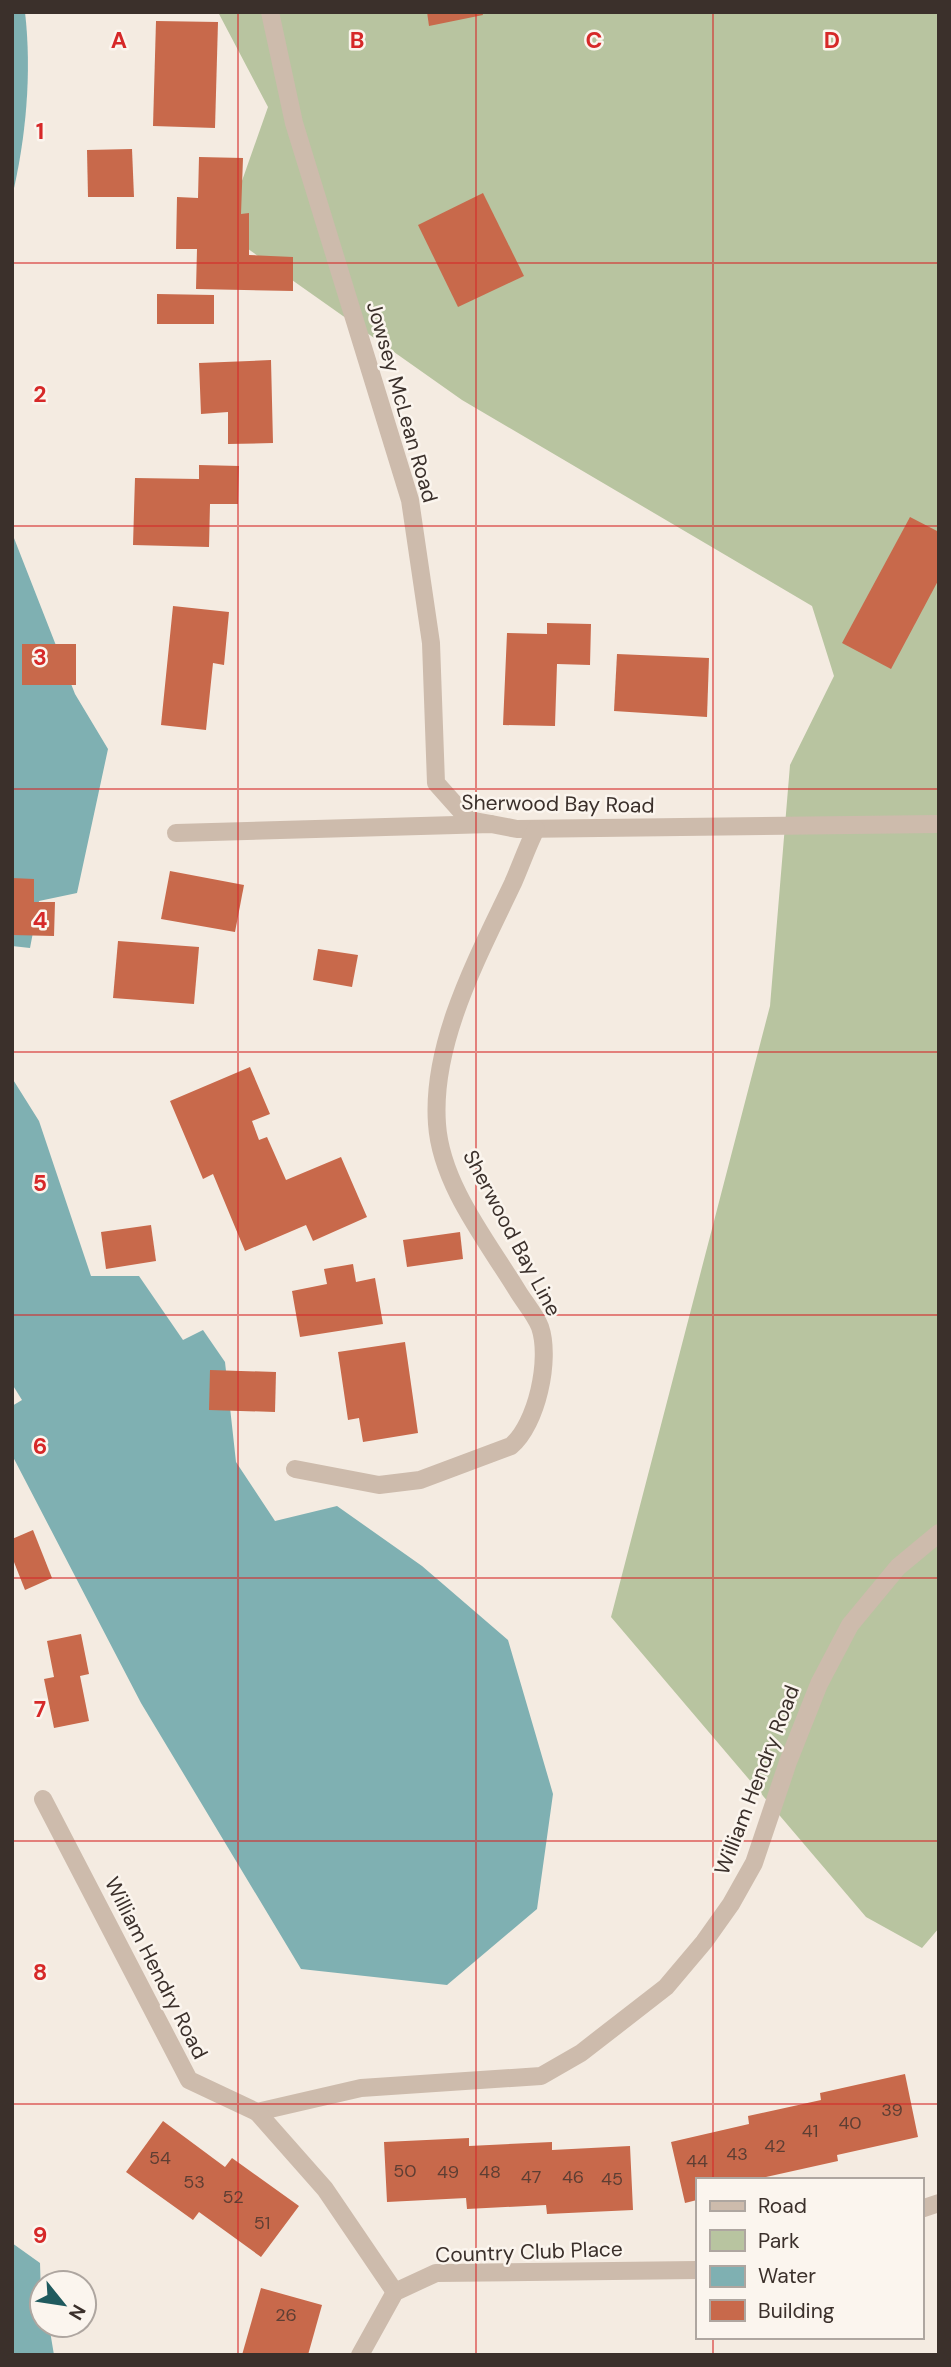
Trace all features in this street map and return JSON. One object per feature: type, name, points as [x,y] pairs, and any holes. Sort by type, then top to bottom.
[{"type":"street","name":"Jowsey McLean Road","points":[[270,12],[294,123],[410,500],[431,643],[436,783],[468,820],[491,824]]},
{"type":"street","name":"Sherwood Bay Road","points":[[176,833],[491,824],[536,829],[939,824]]},
{"type":"street","name":"Sherwood Bay Line","points":[[295,1469],[364,1484],[420,1480],[511,1446],[523,1436],[538,1400],[543,1359],[540,1327],[468,1210],[450,1174],[437,1124],[437,1102],[444,1057],[462,995],[484,940],[514,881],[536,829]]},
{"type":"street","name":"William Hendry Road","points":[[43,1800],[189,2080],[257,2112],[361,2088],[541,2076],[581,2053],[666,1987],[731,1904],[754,1863],[788,1762],[819,1684],[850,1625],[898,1567],[939,1533]]},
{"type":"street","points":[[257,2112],[326,2189],[395,2292],[360,2355]]},
{"type":"street","name":"Country Club Place","points":[[395,2292],[436,2273],[696,2270]]},
{"type":"green space","points":[[218,12],[939,12],[939,1928],[922,1948],[866,1917],[611,1617],[770,1006],[790,765],[834,676],[812,606],[462,400],[224,232],[268,107]]},
{"type":"water","points":[[12,12],[25,12],[28,82],[21,152],[12,197]]},
{"type":"water","points":[[12,533],[75,694],[108,749],[77,893],[39,901],[30,948],[12,946]]},
{"type":"water","points":[[12,1078],[39,1121],[91,1276],[139,1276],[183,1340],[203,1330],[225,1362],[236,1462],[275,1521],[337,1506],[422,1566],[508,1640],[553,1794],[537,1909],[447,1985],[301,1969],[141,1703],[12,1455],[12,1406],[22,1400],[12,1384]]},
{"type":"water","points":[[12,2243],[40,2263],[40,2269],[28,2269],[28,2339],[51,2339],[54,2355],[12,2355]]},
{"type":"building","points":[[427,12],[482,12],[483,15],[429,26]]},
{"type":"building","points":[[156,21],[218,22],[215,128],[153,126]]},
{"type":"building","points":[[132,149],[134,197],[88,197],[87,150]]},
{"type":"building","points":[[199,157],[243,158],[241,214],[249,213],[249,255],[293,257],[293,291],[196,289],[197,249],[176,249],[177,197],[198,198]]},
{"type":"building","points":[[483,193],[524,276],[458,307],[418,225]]},
{"type":"building","points":[[157,294],[214,295],[214,324],[157,324]]},
{"type":"building","points":[[271,360],[273,443],[228,444],[228,412],[201,414],[199,363]]},
{"type":"building","points":[[199,465],[239,466],[238,504],[210,504],[209,547],[133,545],[135,478],[199,479]]},
{"type":"building","points":[[910,517],[939,532],[939,579],[891,669],[842,643]]},
{"type":"building","points":[[173,606],[229,612],[224,665],[213,663],[206,730],[161,725]]},
{"type":"building","points":[[547,623],[591,624],[590,665],[557,664],[555,726],[503,725],[507,633],[547,634]]},
{"type":"building","points":[[22,644],[76,644],[76,685],[22,685]]},
{"type":"building","points":[[617,654],[709,658],[707,717],[614,711]]},
{"type":"building","points":[[170,871],[244,885],[235,932],[161,919]]},
{"type":"building","points":[[12,878],[34,879],[34,902],[55,902],[54,936],[12,935]]},
{"type":"building","points":[[118,941],[199,947],[194,1004],[113,998]]},
{"type":"building","points":[[318,949],[358,955],[352,987],[313,980]]},
{"type":"building","points":[[250,1067],[270,1114],[252,1121],[259,1140],[267,1137],[286,1180],[341,1157],[367,1217],[313,1241],[306,1225],[245,1251],[213,1174],[203,1179],[170,1101]]},
{"type":"building","points":[[151,1225],[156,1261],[106,1269],[101,1232]]},
{"type":"building","points":[[460,1232],[463,1259],[407,1267],[403,1240]]},
{"type":"building","points":[[353,1264],[356,1282],[375,1278],[383,1324],[300,1337],[292,1291],[327,1284],[324,1269]]},
{"type":"building","points":[[405,1342],[418,1433],[363,1442],[359,1418],[348,1420],[338,1352]]},
{"type":"building","points":[[210,1370],[276,1372],[275,1412],[209,1410]]},
{"type":"building","points":[[33,1530],[52,1578],[25,1590],[12,1557],[12,1539]]},
{"type":"building","points":[[81,1634],[89,1674],[80,1676],[89,1721],[54,1728],[44,1679],[54,1677],[47,1641]]},
{"type":"building","points":[[905,2074],[918,2137],[837,2155],[838,2161],[766,2178],[696,2178],[696,2200],[685,2203],[671,2142],[749,2124],[748,2116],[821,2100],[820,2093]]},
{"type":"building","points":[[163,2121],[225,2167],[232,2158],[299,2206],[261,2257],[199,2212],[193,2220],[126,2172]]},
{"type":"building","points":[[469,2138],[469,2146],[552,2142],[552,2150],[630,2146],[633,2210],[547,2214],[546,2205],[467,2209],[466,2198],[387,2202],[384,2142]]},
{"type":"building","points":[[261,2288],[322,2305],[308,2355],[242,2355]]}]
